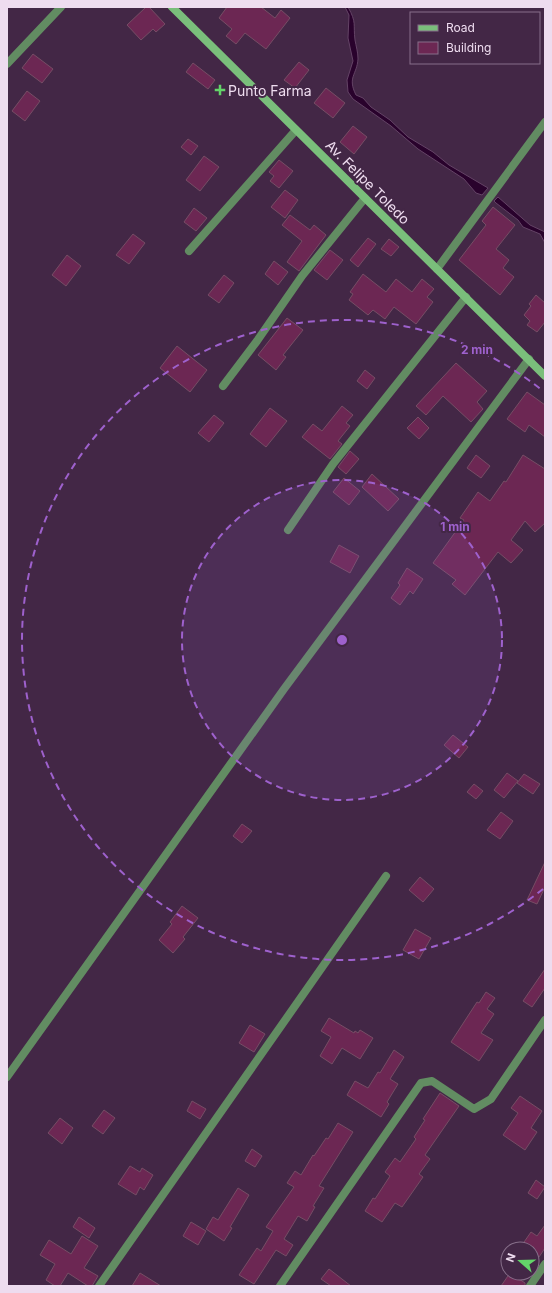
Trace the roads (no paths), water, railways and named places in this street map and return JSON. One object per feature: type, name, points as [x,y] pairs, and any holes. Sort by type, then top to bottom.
[{"type":"main road","name":"Av. Felipe Toledo","points":[[172,7],[545,375]]},
{"type":"street","points":[[7,64],[61,7]]},
{"type":"street","points":[[438,269],[545,122]]},
{"type":"street","points":[[189,251],[296,130]]},
{"type":"street","points":[[223,386],[257,341],[302,276],[365,198]]},
{"type":"street","points":[[288,530],[333,464],[466,297]]},
{"type":"street","points":[[7,1077],[284,690],[529,359]]},
{"type":"street","points":[[99,1286],[386,876]]},
{"type":"street","points":[[280,1286],[421,1083],[432,1081],[474,1109],[491,1099],[545,1020]]},
{"type":"street","points":[[530,1286],[545,1264]]},
{"type":"place","name":"Punto Farma","points":[[220,90]]}]
